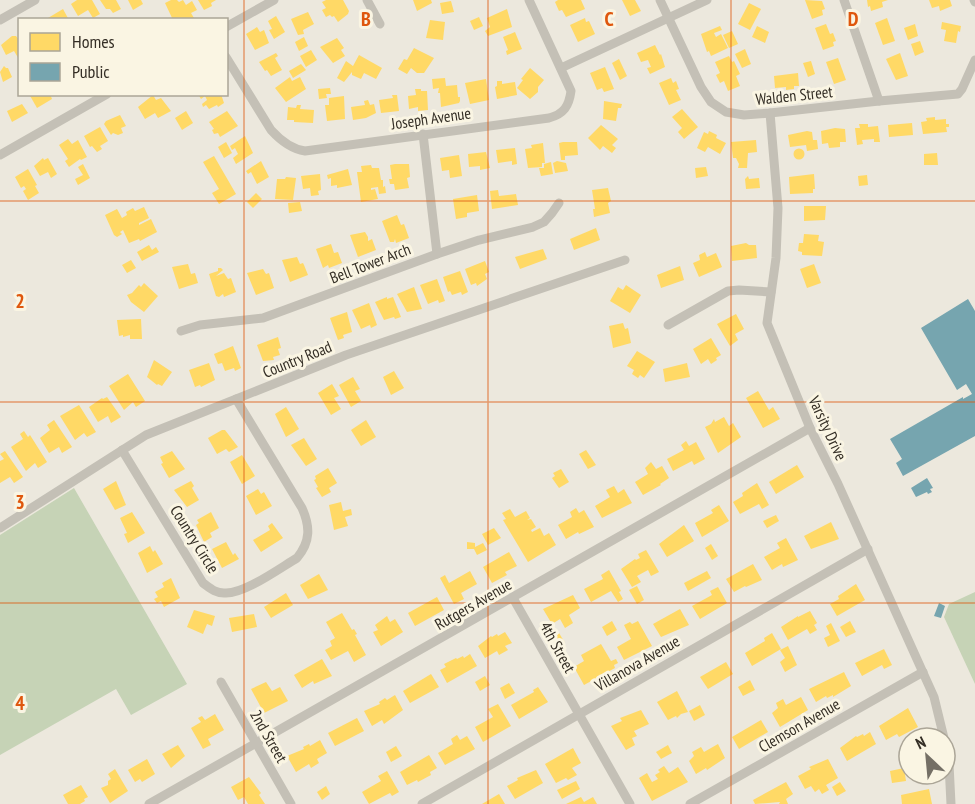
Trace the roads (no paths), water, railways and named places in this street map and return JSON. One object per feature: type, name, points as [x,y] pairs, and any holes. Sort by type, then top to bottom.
[{"type":"street","points":[[0,20],[35,0]]},
{"type":"street","points":[[228,26],[274,0]]},
{"type":"street","points":[[367,0],[380,24]]},
{"type":"street","name":"Joseph Avenue","points":[[228,60],[271,130],[279,139],[296,149],[305,151],[558,116],[570,101],[571,91],[530,0]]},
{"type":"street","name":"Walden Street","points":[[660,0],[701,87],[711,102],[726,112],[744,115],[770,113],[958,94],[975,60]]},
{"type":"street","points":[[561,68],[707,0]]},
{"type":"street","points":[[844,0],[879,101]]},
{"type":"street","points":[[0,155],[103,96]]},
{"type":"street","name":"Varsity Drive","points":[[770,113],[778,208],[777,258],[767,323],[810,428],[868,549],[934,697],[941,726]]},
{"type":"street","points":[[423,134],[437,254]]},
{"type":"street","name":"Bell Tower Arch","points":[[182,331],[200,325],[262,318],[437,254],[479,240],[533,227],[548,218],[559,203]]},
{"type":"street","name":"Country Road","points":[[0,528],[146,435],[346,355],[625,260]]},
{"type":"street","points":[[668,325],[728,291],[771,292]]},
{"type":"street","name":"Country Circle","points":[[122,450],[203,583],[213,591],[224,594],[236,593],[297,558],[308,539],[309,524],[302,508],[236,399]]},
{"type":"street","name":"Rutgers Avenue","points":[[149,804],[810,428]]},
{"type":"street","name":"Villanova Avenue","points":[[422,804],[868,549]]},
{"type":"street","name":"4th Street","points":[[513,598],[630,804]]},
{"type":"street","name":"Clemson Avenue","points":[[690,804],[923,672]]},
{"type":"street","name":"2nd Street","points":[[222,682],[291,804]]},
{"type":"street","name":"Varsity Drive","points":[[950,786],[951,804]]}]
